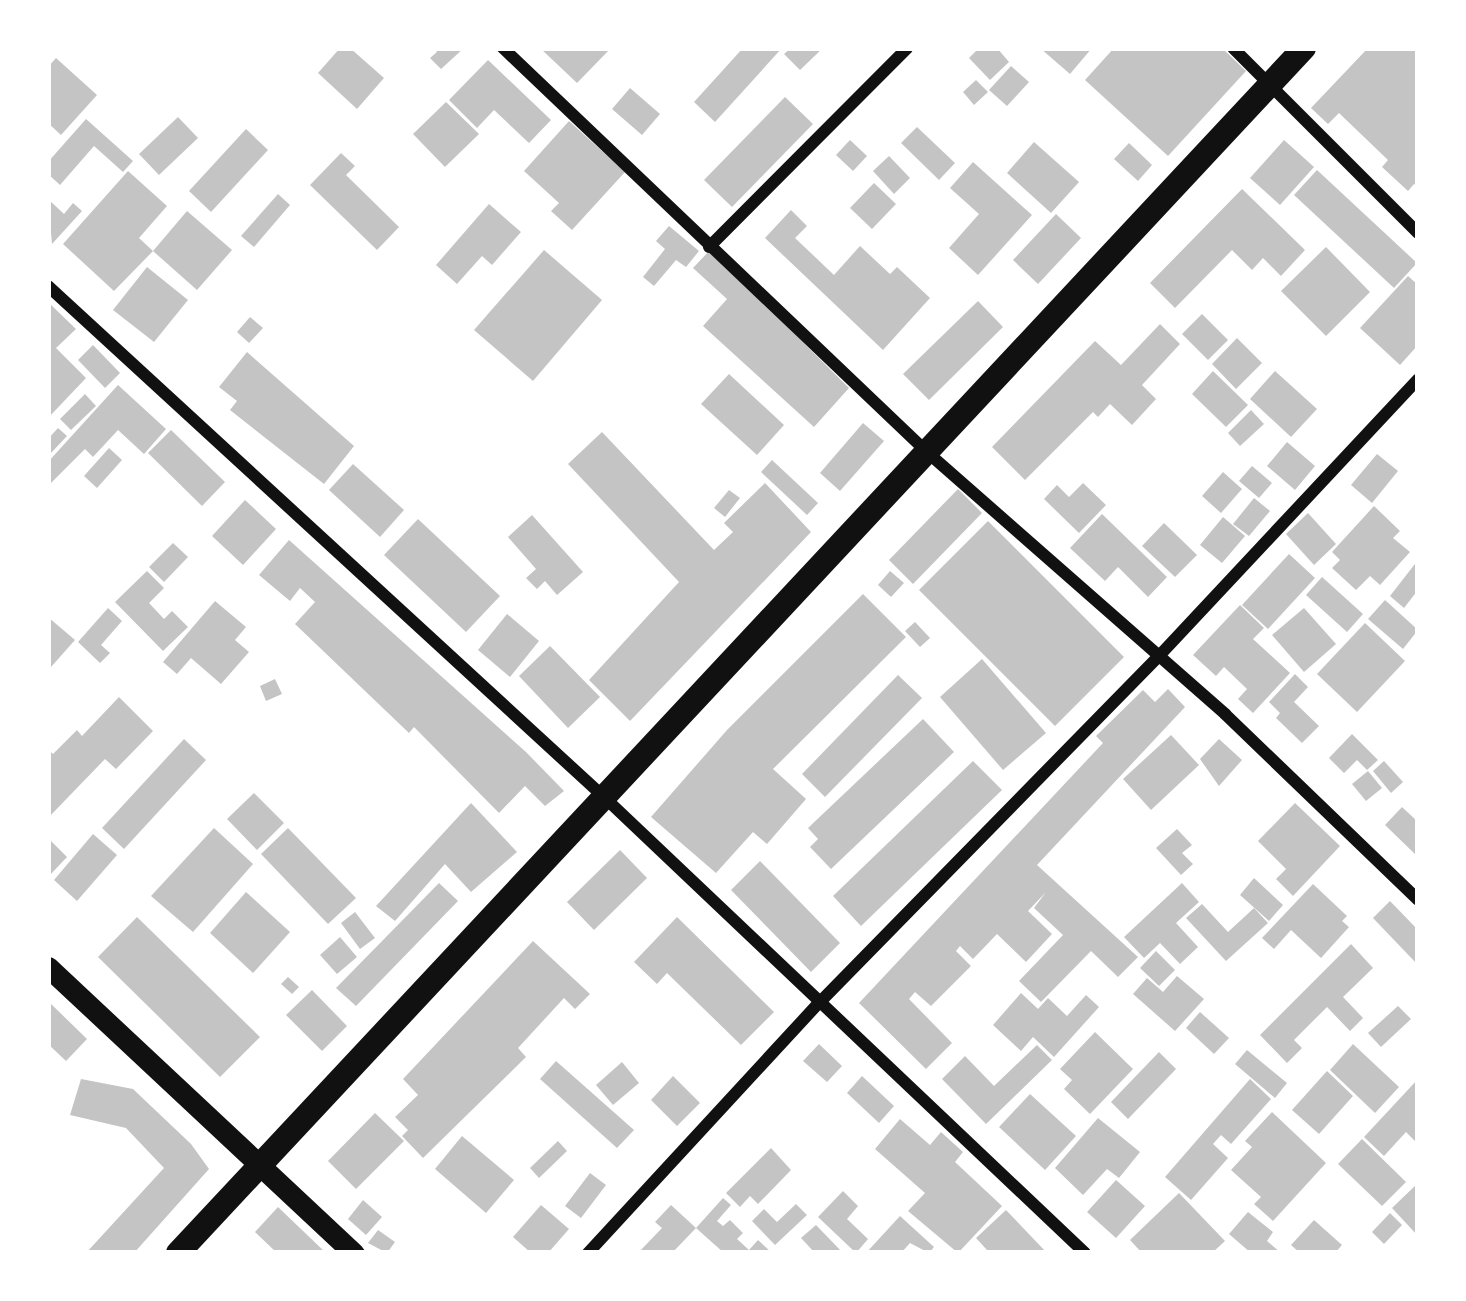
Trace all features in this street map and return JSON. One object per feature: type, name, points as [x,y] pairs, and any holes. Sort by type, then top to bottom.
[{"type":"main road","points":[[178,1253],[1304,48]]},
{"type":"street","points":[[503,48],[927,452],[1159,656],[1418,899]]},
{"type":"street","points":[[709,247],[907,48]]},
{"type":"street","points":[[1233,48],[1418,233]]},
{"type":"street","points":[[48,286],[604,797],[1085,1253]]},
{"type":"street","points":[[588,1253],[820,1002],[1159,656],[1418,379]]},
{"type":"street","points":[[48,968],[354,1253]]},
{"type":"building","points":[[340,48],[350,48],[384,78],[357,109],[318,73]]},
{"type":"building","points":[[433,48],[464,48],[441,69],[430,58],[437,52]]},
{"type":"building","points":[[540,48],[611,48],[577,83]]},
{"type":"building","points":[[743,48],[782,48],[715,122],[694,102]]},
{"type":"building","points":[[791,48],[823,48],[800,70],[784,54]]},
{"type":"building","points":[[979,48],[997,48],[1009,62],[990,80],[969,58]]},
{"type":"building","points":[[1040,48],[1092,48],[1070,74]]},
{"type":"building","points":[[1114,48],[1222,48],[1246,71],[1168,156],[1085,80]]},
{"type":"building","points":[[1368,48],[1418,51],[1418,187],[1414,184],[1408,191],[1382,167],[1388,160],[1339,113],[1328,124],[1311,108]]},
{"type":"building","points":[[56,58],[97,95],[61,135],[48,123],[48,67]]},
{"type":"building","points":[[488,60],[551,120],[529,143],[494,110],[477,128],[449,100]]},
{"type":"building","points":[[1011,66],[1029,82],[1007,106],[989,90]]},
{"type":"building","points":[[976,80],[988,92],[974,105],[963,92]]},
{"type":"building","points":[[630,88],[660,114],[642,135],[612,109]]},
{"type":"building","points":[[785,97],[813,124],[732,207],[704,180]]},
{"type":"building","points":[[446,102],[479,134],[445,167],[413,134]]},
{"type":"building","points":[[178,117],[198,138],[159,175],[139,154]]},
{"type":"building","points":[[86,119],[133,161],[123,172],[94,146],[60,185],[48,174],[48,162]]},
{"type":"building","points":[[569,121],[625,172],[572,230],[551,211],[559,203],[524,171]]},
{"type":"building","points":[[917,127],[955,163],[939,180],[901,143]]},
{"type":"building","points":[[246,129],[268,150],[211,212],[189,191]]},
{"type":"building","points":[[850,140],[867,156],[853,171],[836,155]]},
{"type":"building","points":[[1284,140],[1314,167],[1280,205],[1250,178]]},
{"type":"building","points":[[1034,142],[1079,182],[1051,213],[1007,173]]},
{"type":"building","points":[[1129,143],[1152,165],[1138,181],[1114,159]]},
{"type":"building","points":[[341,153],[355,166],[346,175],[399,227],[377,250],[310,185]]},
{"type":"building","points":[[889,156],[910,178],[894,194],[873,171]]},
{"type":"building","points":[[973,162],[1032,215],[978,275],[949,248],[979,214],[950,188]]},
{"type":"building","points":[[1317,170],[1417,263],[1394,288],[1294,195]]},
{"type":"building","points":[[128,171],[167,206],[139,238],[153,251],[114,291],[63,244]]},
{"type":"building","points":[[874,183],[896,204],[872,229],[850,208]]},
{"type":"building","points":[[1242,189],[1305,250],[1281,276],[1263,258],[1252,270],[1232,250],[1175,308],[1150,283]]},
{"type":"building","points":[[278,194],[290,205],[254,247],[241,236]]},
{"type":"building","points":[[48,199],[64,214],[73,203],[82,211],[52,244]]},
{"type":"building","points":[[489,204],[521,232],[492,265],[482,256],[457,284],[436,265]]},
{"type":"building","points":[[791,210],[807,226],[795,238],[834,275],[860,246],[890,274],[897,267],[930,298],[883,350],[765,238]]},
{"type":"building","points":[[187,211],[232,250],[197,290],[153,251]]},
{"type":"building","points":[[1056,214],[1081,238],[1038,284],[1013,260]]},
{"type":"building","points":[[669,226],[699,251],[686,267],[676,260],[654,286],[643,277],[665,249],[656,241]]},
{"type":"building","points":[[1326,247],[1370,292],[1326,336],[1281,291]]},
{"type":"building","points":[[544,250],[602,300],[533,381],[474,330]]},
{"type":"building","points":[[710,250],[849,388],[814,427],[703,326],[727,299],[693,268]]},
{"type":"building","points":[[147,267],[188,300],[154,342],[113,310]]},
{"type":"building","points":[[1408,276],[1418,285],[1418,345],[1400,365],[1360,328]]},
{"type":"building","points":[[978,301],[1003,327],[929,400],[903,374]]},
{"type":"building","points":[[48,302],[76,329],[56,348],[86,378],[48,418]]},
{"type":"building","points":[[1202,314],[1228,340],[1208,360],[1182,334]]},
{"type":"building","points":[[250,317],[263,328],[249,343],[237,332]]},
{"type":"building","points":[[1160,324],[1180,344],[1142,385],[1156,399],[1132,425],[1110,404],[1098,417],[1093,412],[1025,480],[992,447],[1095,341],[1121,365]]},
{"type":"building","points":[[1237,338],[1262,363],[1236,389],[1212,364]]},
{"type":"building","points":[[93,345],[120,373],[105,388],[78,360]]},
{"type":"building","points":[[247,352],[354,446],[324,484],[230,410],[237,401],[219,387]]},
{"type":"building","points":[[1213,371],[1248,405],[1226,427],[1192,394]]},
{"type":"building","points":[[1275,371],[1317,409],[1291,437],[1250,399]]},
{"type":"building","points":[[729,374],[784,425],[757,455],[701,404]]},
{"type":"building","points":[[118,385],[166,429],[144,454],[118,430],[93,457],[85,449],[48,486],[48,462]]},
{"type":"building","points":[[85,394],[96,406],[71,430],[60,419]]},
{"type":"building","points":[[1251,410],[1264,424],[1240,446],[1228,433]]},
{"type":"building","points":[[863,423],[884,441],[840,491],[820,473]]},
{"type":"building","points":[[58,428],[67,436],[51,453],[48,439]]},
{"type":"building","points":[[171,430],[225,482],[202,506],[148,453]]},
{"type":"building","points":[[602,432],[714,550],[733,532],[724,523],[765,483],[811,532],[630,721],[589,680],[679,582],[568,464]]},
{"type":"building","points":[[1287,442],[1315,466],[1295,490],[1267,466]]},
{"type":"building","points":[[109,448],[122,460],[97,488],[84,476]]},
{"type":"building","points":[[1377,454],[1398,471],[1372,503],[1351,485]]},
{"type":"building","points":[[772,460],[818,503],[807,515],[761,472]]},
{"type":"building","points":[[353,464],[404,510],[380,537],[329,490]]},
{"type":"building","points":[[1252,466],[1272,483],[1259,498],[1239,481]]},
{"type":"building","points":[[1223,472],[1242,489],[1221,513],[1202,496]]},
{"type":"building","points":[[1083,483],[1106,505],[1079,533],[1044,499],[1057,485],[1069,497]]},
{"type":"building","points":[[958,489],[982,513],[913,584],[889,560]]},
{"type":"building","points":[[729,490],[740,498],[725,517],[714,508]]},
{"type":"building","points":[[1254,498],[1270,511],[1249,536],[1233,524]]},
{"type":"building","points":[[245,500],[276,529],[243,565],[212,536]]},
{"type":"building","points":[[1374,506],[1400,531],[1393,538],[1410,552],[1380,585],[1370,576],[1356,590],[1332,568],[1340,560],[1332,552]]},
{"type":"building","points":[[1308,513],[1336,544],[1314,565],[1286,534]]},
{"type":"building","points":[[1102,514],[1167,577],[1148,597],[1118,567],[1105,581],[1070,548]]},
{"type":"building","points":[[532,515],[583,572],[557,595],[545,581],[537,589],[526,578],[536,569],[508,537]]},
{"type":"building","points":[[1223,517],[1245,536],[1222,563],[1200,545]]},
{"type":"building","points":[[418,519],[500,596],[466,632],[384,555]]},
{"type":"building","points":[[988,521],[1124,657],[1055,726],[919,590]]},
{"type":"building","points":[[1164,523],[1197,555],[1175,577],[1142,546]]},
{"type":"building","points":[[289,540],[564,791],[545,806],[525,786],[499,813],[414,727],[409,733],[295,624],[315,602],[300,588],[290,601],[259,575]]},
{"type":"building","points":[[173,543],[188,557],[164,582],[149,567]]},
{"type":"building","points":[[1289,554],[1315,578],[1268,629],[1242,605]]},
{"type":"building","points":[[1418,560],[1418,590],[1404,608],[1390,596]]},
{"type":"building","points":[[147,571],[164,588],[149,603],[164,619],[172,611],[188,627],[163,651],[115,602]]},
{"type":"building","points":[[890,571],[904,583],[891,597],[878,585]]},
{"type":"building","points":[[1322,577],[1363,614],[1347,632],[1306,595]]},
{"type":"building","points":[[863,594],[906,637],[773,769],[806,799],[767,844],[753,832],[716,873],[651,817],[727,730]]},
{"type":"building","points":[[1385,600],[1418,630],[1403,649],[1368,619]]},
{"type":"building","points":[[215,601],[246,627],[235,640],[249,652],[221,684],[191,658],[177,674],[163,662]]},
{"type":"building","points":[[1240,605],[1264,628],[1253,639],[1290,673],[1253,713],[1238,699],[1247,689],[1224,667],[1216,676],[1193,655]]},
{"type":"building","points":[[108,608],[122,621],[101,645],[110,653],[100,663],[78,642]]},
{"type":"building","points":[[1304,608],[1336,644],[1304,672],[1272,635]]},
{"type":"building","points":[[507,614],[539,641],[510,677],[478,650]]},
{"type":"building","points":[[48,617],[75,640],[51,667],[48,665]]},
{"type":"building","points":[[915,622],[930,638],[920,647],[905,631]]},
{"type":"building","points":[[1365,623],[1405,661],[1357,712],[1317,674]]},
{"type":"building","points":[[550,646],[600,697],[568,728],[519,676]]},
{"type":"building","points":[[982,659],[1046,733],[1003,770],[940,697]]},
{"type":"building","points":[[1295,674],[1308,687],[1294,702],[1319,726],[1302,743],[1276,718],[1280,713],[1269,702]]},
{"type":"building","points":[[898,675],[922,698],[825,797],[802,774]]},
{"type":"building","points":[[275,679],[282,694],[266,701],[260,686]]},
{"type":"building","points":[[1168,689],[1185,707],[1037,865],[1138,957],[1118,977],[1091,951],[1041,1002],[1019,981],[1063,935],[1034,908],[1046,892],[1028,911],[1052,934],[1026,962],[997,934],[973,959],[960,946],[956,951],[971,966],[931,1006],[915,992],[909,999],[952,1043],[926,1069],[859,1003],[1103,743],[1096,736],[1143,690],[1155,702]]},
{"type":"building","points":[[119,697],[153,731],[116,769],[105,759],[48,818],[48,749],[53,754],[77,730],[82,736]]},
{"type":"building","points":[[923,719],[954,752],[831,869],[810,847],[818,839],[808,828]]},
{"type":"building","points":[[1352,734],[1378,760],[1367,770],[1357,760],[1344,773],[1329,758]]},
{"type":"building","points":[[1171,735],[1199,765],[1151,810],[1123,779]]},
{"type":"building","points":[[184,739],[206,760],[124,849],[102,828]]},
{"type":"building","points":[[1219,739],[1242,760],[1219,786],[1200,759]]},
{"type":"building","points":[[973,761],[1002,790],[861,926],[833,896]]},
{"type":"building","points":[[1384,761],[1403,782],[1391,793],[1373,771]]},
{"type":"building","points":[[1368,771],[1382,788],[1366,801],[1352,784]]},
{"type":"building","points":[[254,793],[284,823],[257,850],[227,819]]},
{"type":"building","points":[[471,803],[517,852],[471,892],[445,864],[395,921],[376,906]]},
{"type":"building","points":[[1295,803],[1340,846],[1293,896],[1276,879],[1286,869],[1258,841]]},
{"type":"building","points":[[1402,807],[1418,822],[1418,857],[1385,825]]},
{"type":"building","points":[[214,828],[253,864],[193,932],[151,896]]},
{"type":"building","points":[[288,828],[356,898],[328,924],[261,854]]},
{"type":"building","points":[[1177,829],[1192,845],[1182,853],[1193,864],[1181,875],[1156,848]]},
{"type":"building","points":[[93,834],[117,855],[77,901],[54,880]]},
{"type":"building","points":[[48,838],[67,857],[48,877]]},
{"type":"building","points":[[620,850],[647,878],[594,930],[567,902]]},
{"type":"building","points":[[760,861],[840,943],[811,972],[731,890]]},
{"type":"building","points":[[1254,878],[1283,905],[1269,921],[1240,895]]},
{"type":"building","points":[[439,883],[458,901],[356,1006],[336,988]]},
{"type":"building","points":[[1182,883],[1199,902],[1176,923],[1198,947],[1180,964],[1160,943],[1144,958],[1124,937]]},
{"type":"building","points":[[1313,884],[1347,916],[1342,921],[1349,927],[1321,958],[1291,930],[1274,949],[1262,938]]},
{"type":"building","points":[[246,892],[290,932],[253,973],[210,933]]},
{"type":"building","points":[[1390,901],[1418,930],[1418,965],[1373,918]]},
{"type":"building","points":[[1202,904],[1228,932],[1254,908],[1268,923],[1226,961],[1186,918]]},
{"type":"building","points":[[355,912],[375,938],[360,949],[341,923]]},
{"type":"building","points":[[137,917],[260,1037],[220,1077],[98,957]]},
{"type":"building","points":[[677,917],[774,1012],[741,1045],[667,973],[657,984],[634,962]]},
{"type":"building","points":[[340,937],[357,957],[337,974],[320,955]]},
{"type":"building","points":[[533,941],[590,994],[575,1009],[564,998],[518,1048],[526,1057],[423,1158],[402,1136],[408,1130],[395,1117],[418,1095],[403,1079]]},
{"type":"building","points":[[1351,944],[1373,968],[1343,997],[1363,1018],[1350,1031],[1327,1007],[1294,1040],[1302,1048],[1287,1063],[1260,1035]]},
{"type":"building","points":[[1156,951],[1175,970],[1159,986],[1140,968]]},
{"type":"building","points":[[1177,976],[1204,999],[1175,1031],[1133,994],[1147,978],[1163,992]]},
{"type":"building","points":[[288,977],[299,987],[292,994],[281,984]]},
{"type":"building","points":[[312,990],[347,1026],[322,1051],[286,1015]]},
{"type":"building","points":[[1021,993],[1038,1009],[1048,998],[1067,1016],[1086,995],[1099,1007],[1054,1057],[1033,1037],[1021,1051],[993,1025]]},
{"type":"building","points":[[48,1001],[87,1039],[66,1061],[48,1044]]},
{"type":"building","points":[[1398,1006],[1411,1019],[1381,1047],[1368,1033]]},
{"type":"building","points":[[1200,1012],[1229,1038],[1214,1054],[1186,1028]]},
{"type":"building","points":[[1095,1032],[1133,1069],[1090,1114],[1064,1089],[1072,1080],[1060,1069]]},
{"type":"building","points":[[819,1044],[842,1066],[827,1082],[803,1061]]},
{"type":"building","points":[[1353,1044],[1399,1087],[1375,1113],[1330,1070]]},
{"type":"building","points":[[1037,1045],[1052,1060],[986,1124],[942,1079],[965,1056],[994,1086]]},
{"type":"building","points":[[1247,1050],[1287,1083],[1275,1098],[1235,1064]]},
{"type":"building","points":[[1159,1052],[1176,1069],[1128,1119],[1111,1102]]},
{"type":"building","points":[[556,1061],[634,1130],[617,1148],[540,1079]]},
{"type":"building","points":[[622,1062],[639,1083],[613,1105],[596,1085]]},
{"type":"building","points":[[1327,1071],[1353,1096],[1319,1134],[1292,1110]]},
{"type":"building","points":[[673,1076],[700,1103],[677,1126],[651,1100]]},
{"type":"building","points":[[862,1076],[894,1106],[879,1123],[847,1093]]},
{"type":"building","points":[[81,1079],[133,1089],[191,1144],[209,1169],[134,1253],[86,1253],[164,1168],[126,1128],[70,1115]]},
{"type":"building","points":[[1250,1079],[1271,1099],[1231,1144],[1221,1135],[1213,1144],[1228,1158],[1191,1200],[1165,1177]]},
{"type":"building","points":[[1418,1079],[1418,1144],[1406,1132],[1384,1156],[1364,1137]]},
{"type":"building","points":[[1030,1094],[1076,1136],[1045,1170],[999,1127]]},
{"type":"building","points":[[1272,1112],[1326,1163],[1273,1221],[1254,1204],[1261,1197],[1231,1170],[1252,1147],[1245,1141]]},
{"type":"building","points":[[375,1113],[404,1141],[356,1189],[328,1161]]},
{"type":"building","points":[[1098,1118],[1140,1152],[1119,1178],[1107,1169],[1083,1195],[1055,1168]]},
{"type":"building","points":[[900,1119],[930,1145],[941,1132],[963,1152],[955,1162],[1002,1206],[958,1253],[908,1211],[925,1193],[875,1149]]},
{"type":"building","points":[[462,1136],[514,1180],[486,1213],[435,1169]]},
{"type":"building","points":[[1362,1139],[1406,1182],[1382,1206],[1338,1164]]},
{"type":"building","points":[[558,1141],[567,1151],[539,1178],[530,1168]]},
{"type":"building","points":[[771,1148],[791,1170],[758,1204],[750,1196],[740,1207],[726,1193]]},
{"type":"building","points":[[590,1173],[606,1185],[581,1218],[565,1206]]},
{"type":"building","points":[[1116,1180],[1145,1206],[1116,1238],[1087,1212]]},
{"type":"building","points":[[1418,1183],[1418,1236],[1392,1208]]},
{"type":"building","points":[[843,1191],[858,1206],[847,1219],[868,1239],[856,1253],[818,1217]]},
{"type":"building","points":[[1179,1193],[1225,1241],[1212,1253],[1142,1253],[1130,1240]]},
{"type":"building","points":[[723,1198],[731,1205],[717,1221],[723,1226],[730,1220],[743,1233],[737,1239],[749,1250],[758,1240],[772,1253],[724,1253],[696,1228]]},
{"type":"building","points":[[363,1200],[382,1217],[366,1235],[348,1219]]},
{"type":"building","points":[[796,1204],[807,1215],[775,1245],[752,1221],[764,1209],[777,1222]]},
{"type":"building","points":[[541,1205],[569,1229],[548,1253],[531,1253],[513,1237]]},
{"type":"building","points":[[671,1205],[696,1228],[672,1253],[638,1253],[662,1228],[655,1222]]},
{"type":"building","points":[[278,1207],[326,1253],[277,1253],[255,1232]]},
{"type":"building","points":[[1006,1210],[1047,1253],[984,1253],[987,1250],[976,1238]]},
{"type":"building","points":[[1248,1212],[1273,1232],[1267,1241],[1281,1253],[1251,1253],[1229,1234]]},
{"type":"building","points":[[1390,1213],[1402,1225],[1384,1244],[1372,1232]]},
{"type":"building","points":[[900,1216],[934,1247],[929,1253],[910,1243],[901,1253],[866,1253]]},
{"type":"building","points":[[1314,1220],[1342,1245],[1335,1253],[1300,1253],[1291,1245]]},
{"type":"building","points":[[816,1225],[843,1253],[815,1253],[801,1238]]},
{"type":"building","points":[[378,1230],[395,1242],[387,1253],[368,1243]]}]
